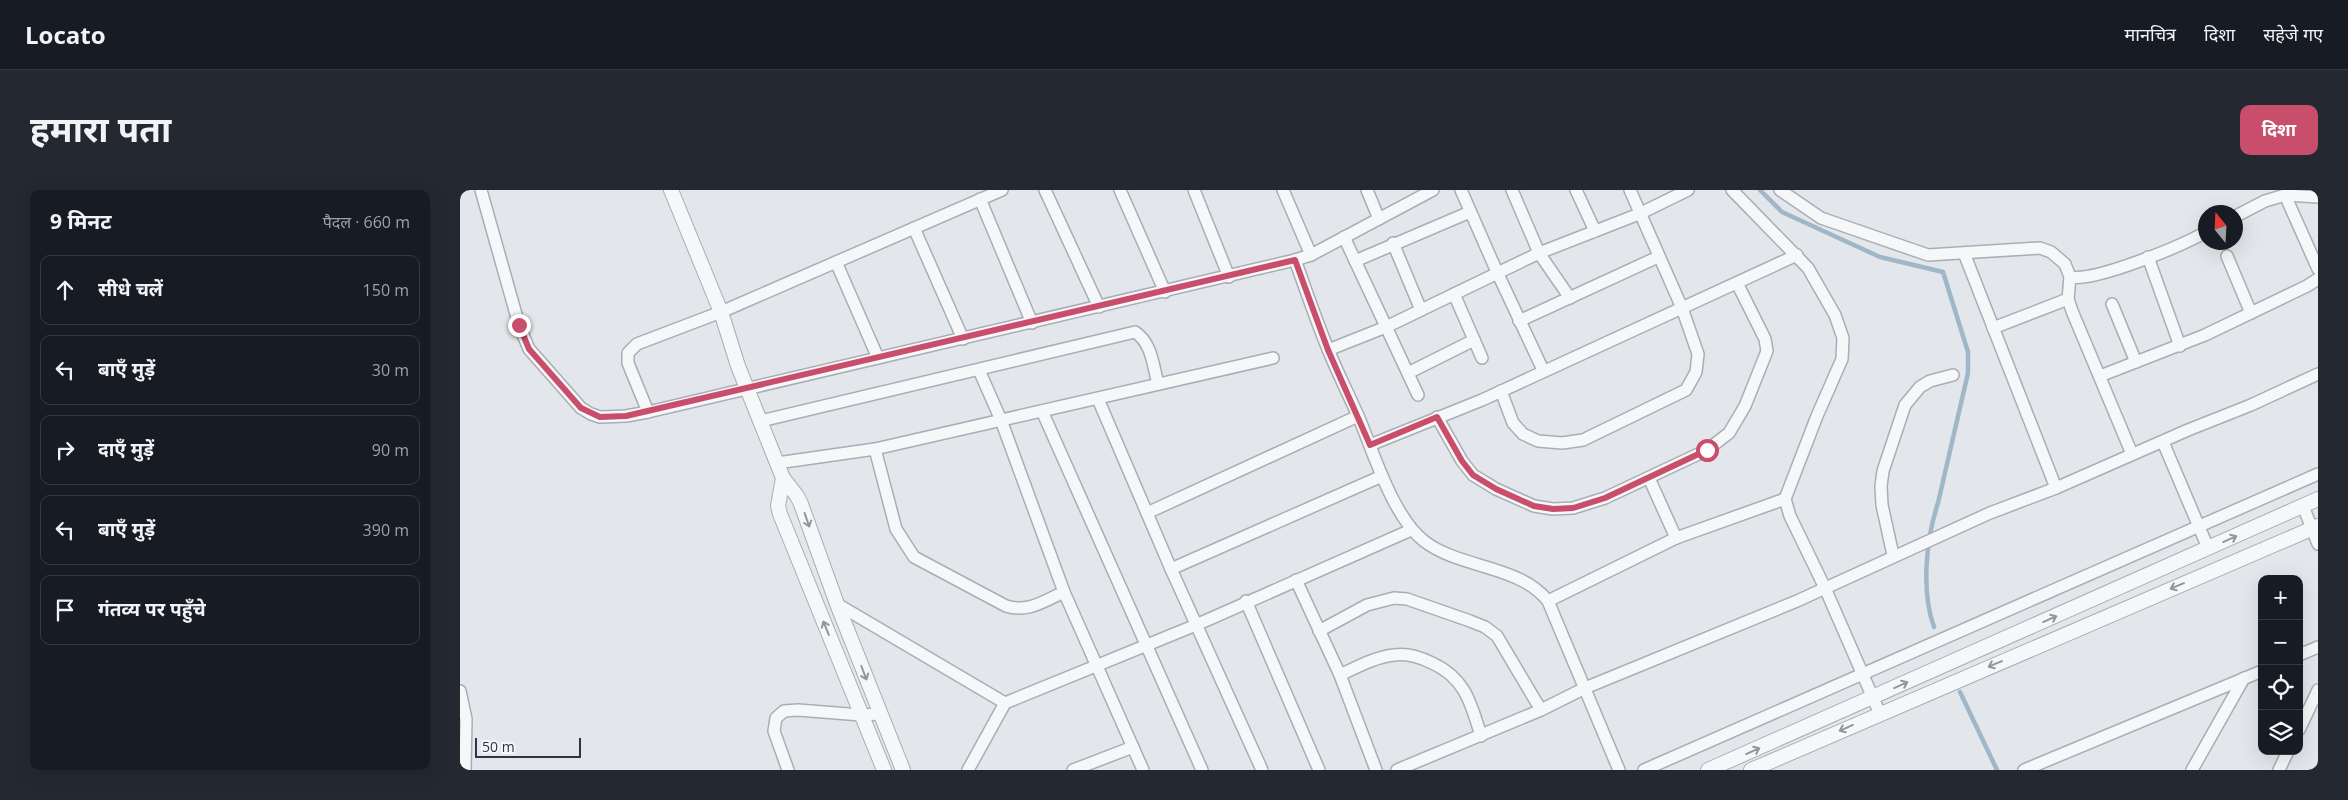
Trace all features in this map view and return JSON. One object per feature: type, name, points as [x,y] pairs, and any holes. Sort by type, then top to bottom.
[{"type":"street","points":[[481,190],[519,325],[529,349],[581,408],[600,417],[626,416],[648,412],[1295,260],[1311,255],[1432,190]]},
{"type":"street","points":[[671,190],[721,312],[747,389],[762,421],[783,478],[801,504],[836,604],[903,770]]},
{"type":"street","points":[[648,412],[628,363],[628,353],[638,344],[721,312],[1002,190]]},
{"type":"street","points":[[1045,190],[1099,307]]},
{"type":"street","points":[[1120,190],[1165,292]]},
{"type":"street","points":[[1194,190],[1229,277]]},
{"type":"street","points":[[1283,190],[1311,255]]},
{"type":"street","points":[[1367,190],[1379,218]]},
{"type":"street","points":[[1461,190],[1519,321],[1543,370]]},
{"type":"street","points":[[1512,190],[1539,254],[1570,298]]},
{"type":"street","points":[[1576,190],[1595,231]]},
{"type":"street","points":[[1501,391],[1514,423],[1523,434],[1538,441],[1562,443],[1583,440],[1601,432],[1686,390],[1692,381],[1696,372],[1698,354],[1682,308],[1630,190]]},
{"type":"street","points":[[1328,350],[1386,327],[1497,272],[1639,214],[1688,190]]},
{"type":"street","points":[[1732,190],[1808,268],[1835,315],[1843,338],[1844,349],[1842,359],[1817,416],[1785,499],[1790,516],[1826,588],[1880,714]]},
{"type":"street","points":[[1780,190],[1821,218],[1928,255],[2040,248],[2051,252],[2066,264],[2070,277],[2068,299],[2132,454]]},
{"type":"street","points":[[2243,212],[2265,201],[2285,195],[2318,197]]},
{"type":"street","points":[[2285,195],[2318,269]]},
{"type":"street","points":[[980,199],[1032,323]]},
{"type":"street","points":[[1355,261],[1393,243],[1470,212]]},
{"type":"street","points":[[914,228],[963,339]]},
{"type":"street","points":[[2070,277],[2084,279],[2095,276],[2148,257],[2198,235]]},
{"type":"street","points":[[1344,237],[1418,395]]},
{"type":"street","points":[[1393,243],[1421,310]]},
{"type":"street","points":[[1964,253],[2056,488]]},
{"type":"street","points":[[1370,445],[1501,391],[1543,370],[1797,255]]},
{"type":"street","points":[[2226,256],[2251,313]]},
{"type":"street","points":[[1519,321],[1658,257]]},
{"type":"street","points":[[2148,257],[2180,346]]},
{"type":"street","points":[[1295,260],[1328,350],[1358,416],[1382,476],[1411,530],[1426,543],[1445,553],[1531,584],[1548,601],[1619,770]]},
{"type":"street","points":[[836,262],[878,358]]},
{"type":"street","points":[[2100,376],[2180,346],[2318,279]]},
{"type":"street","points":[[1437,417],[1462,461],[1473,475],[1496,489],[1534,506],[1553,509],[1573,508],[1605,498],[1707,450],[1729,434],[1751,392],[1767,351],[1765,339],[1737,283]]},
{"type":"street","points":[[1454,294],[1482,358]]},
{"type":"street","points":[[1993,328],[2068,299]]},
{"type":"street","points":[[2112,304],[2136,362]]},
{"type":"street","points":[[762,421],[1135,332],[1143,337],[1148,345],[1158,384]]},
{"type":"street","points":[[1408,374],[1474,340]]},
{"type":"street","points":[[777,463],[874,449],[1273,358]]},
{"type":"street","points":[[979,370],[1001,420],[1064,592],[1143,770]]},
{"type":"street","points":[[1397,770],[1541,710],[1585,688],[1826,588],[1893,555],[2251,405],[2318,374]]},
{"type":"street","points":[[1893,555],[1882,504],[1881,486],[1883,471],[1905,405],[1920,387],[1930,381],[1954,376]]},
{"type":"street","points":[[1098,399],[1171,569],[1262,770]]},
{"type":"street","points":[[1042,411],[1202,770]]},
{"type":"street","points":[[1147,513],[1358,416]]},
{"type":"street","points":[[2163,442],[2208,548]]},
{"type":"street","points":[[874,449],[896,529],[914,557],[1006,606],[1018,610],[1031,607],[1064,592]]},
{"type":"street","points":[[1644,770],[2318,474]]},
{"type":"street","points":[[1171,569],[1382,476]]},
{"type":"street","points":[[783,478],[778,506],[780,514],[884,770]]},
{"type":"street","points":[[1649,478],[1676,538]]},
{"type":"street","points":[[1548,601],[1676,538],[1785,499]]},
{"type":"street","points":[[1708,770],[2318,500]]},
{"type":"street","points":[[2303,506],[2315,527],[2318,544]]},
{"type":"street","points":[[1751,770],[2315,527]]},
{"type":"street","points":[[968,770],[1005,703],[1196,625],[1411,530]]},
{"type":"street","points":[[1296,580],[1340,675],[1376,770]]},
{"type":"street","points":[[1319,631],[1367,605],[1394,598],[1407,599],[1470,621],[1485,627],[1497,636],[1541,710]]},
{"type":"street","points":[[1246,602],[1319,770]]},
{"type":"street","points":[[836,604],[1005,703]]},
{"type":"street","points":[[2303,653],[2318,646]]},
{"type":"street","points":[[1340,675],[1378,658],[1410,655],[1425,660],[1441,667],[1459,682],[1472,706],[1481,736]]},
{"type":"street","points":[[2024,770],[2258,673]]},
{"type":"street","points":[[2192,770],[2244,678]]},
{"type":"street","points":[[2303,722],[2318,690]]},
{"type":"street","points":[[460,691],[466,719],[463,754],[465,770]]},
{"type":"street","points":[[788,770],[774,731],[776,718],[784,711],[798,710],[861,715],[880,714]]},
{"type":"street","points":[[1074,770],[1133,747]]},
{"type":"street","points":[[2279,770],[2286,755]]},
{"type":"waterway","points":[[1760,190],[1782,212],[1880,257],[1943,272],[1968,352],[1968,373],[1930,532],[1926,581],[1927,598],[1934,627]]},
{"type":"waterway","points":[[1960,692],[1997,770]]},
{"type":"route","points":[[519,325],[529,349],[581,408],[600,417],[626,416],[1229,277],[1295,260],[1328,350],[1370,445],[1437,417],[1462,461],[1473,475],[1496,489],[1534,506],[1553,509],[1573,508],[1605,498],[1707,450]]}]
